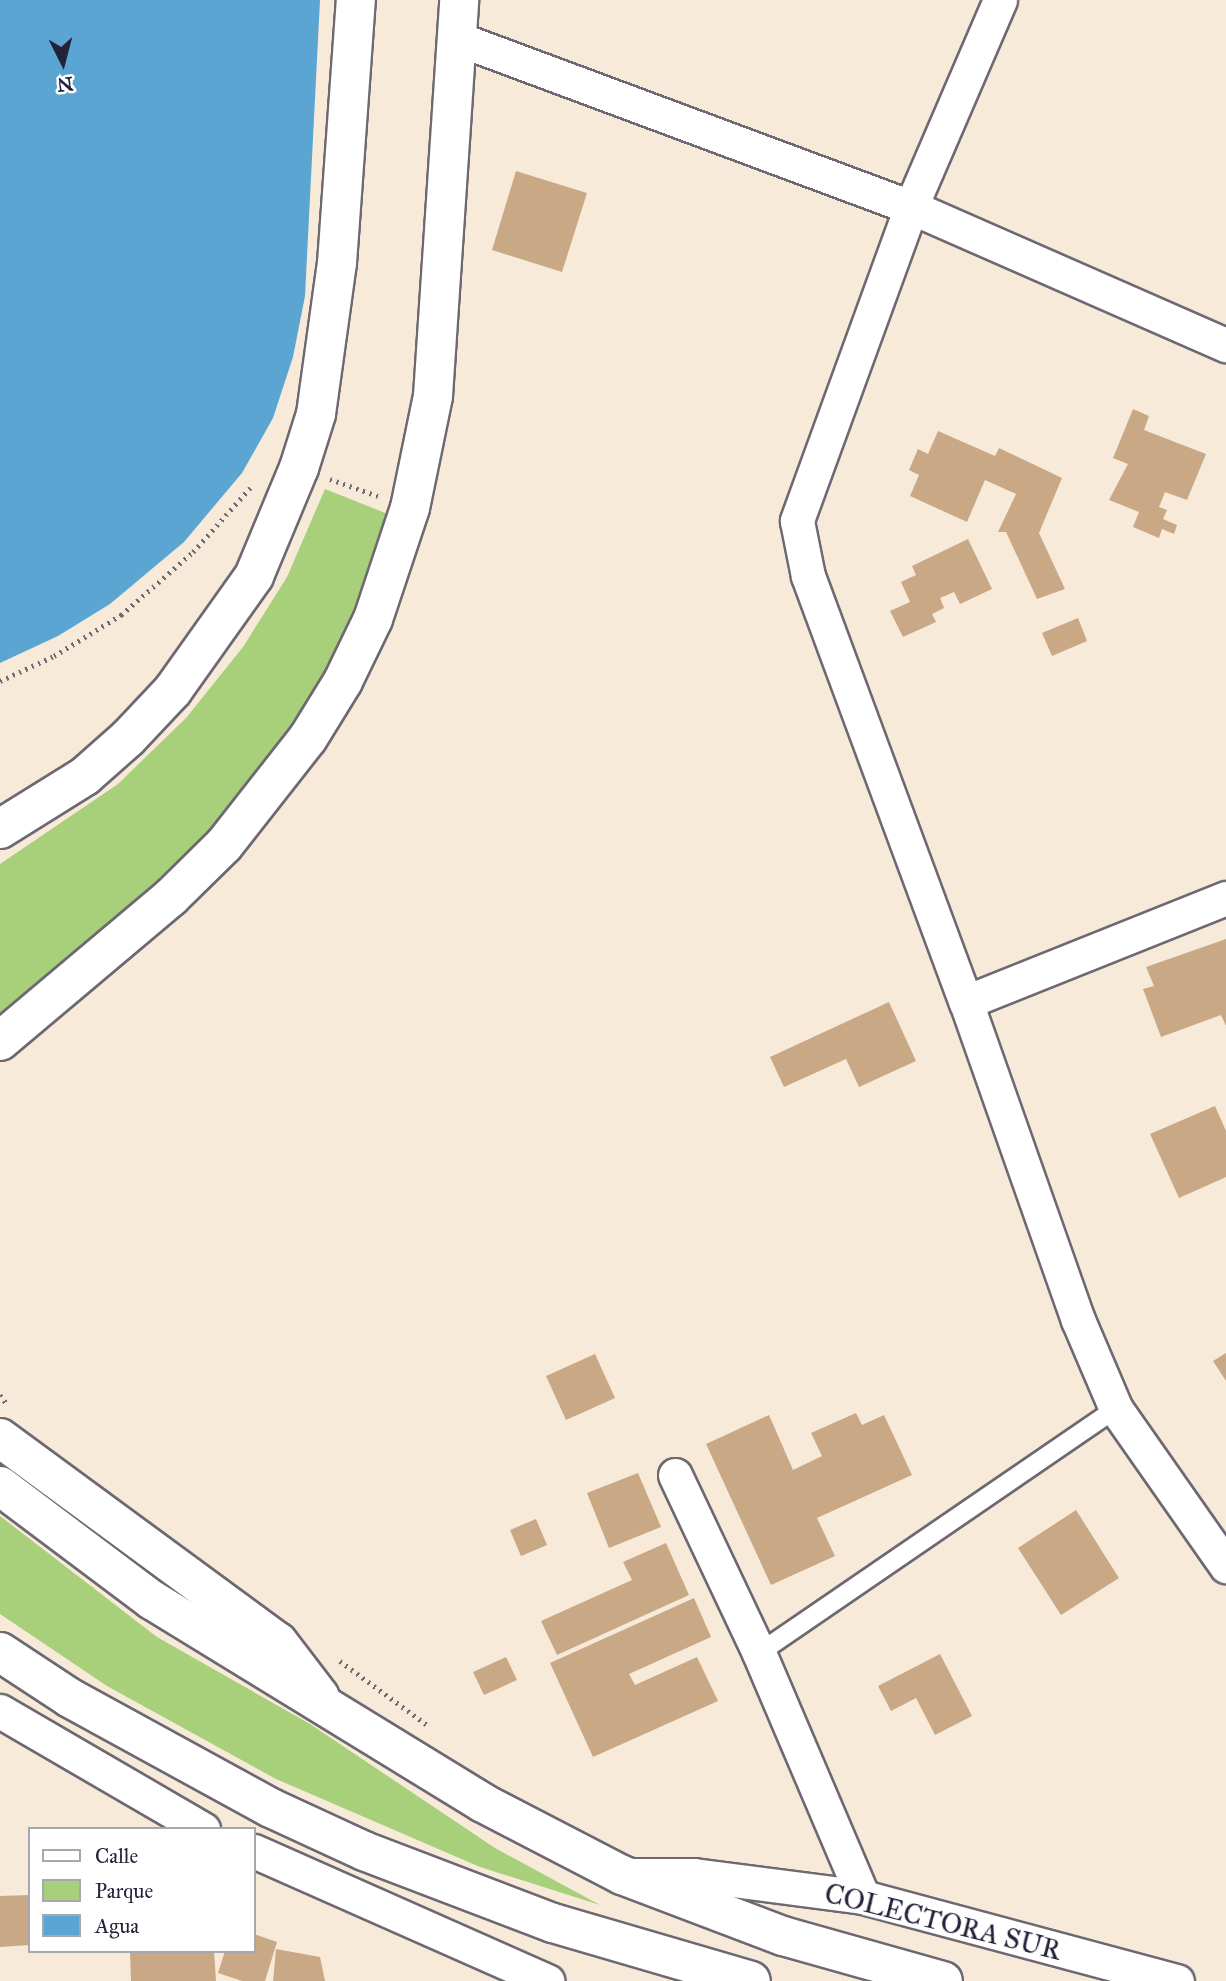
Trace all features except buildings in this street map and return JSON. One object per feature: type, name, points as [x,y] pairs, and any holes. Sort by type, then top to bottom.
[{"type":"main road","points":[[0,829],[85,776],[173,690],[254,576],[299,468],[316,414],[328,342],[356,0]]},
{"type":"main road","points":[[0,1041],[171,897],[268,794],[343,681],[394,564],[425,453],[441,325],[459,0]]},
{"type":"main road","points":[[4,1422],[278,1642],[298,1664],[329,1711]]},
{"type":"main road","points":[[0,1486],[152,1600],[329,1711],[483,1802],[622,1875],[783,1936],[943,1981]]},
{"type":"main road","points":[[0,1652],[70,1698],[248,1795],[364,1850],[553,1923],[751,1981]]},
{"type":"street","points":[[1000,0],[911,208],[797,522],[808,576],[966,1002],[1077,1321],[1116,1409],[1226,1566]]},
{"type":"street","points":[[456,38],[911,208],[1226,345]]},
{"type":"street","points":[[966,1002],[1226,898]]},
{"type":"street","points":[[676,1475],[760,1653],[863,1897]]},
{"type":"street","points":[[0,1711],[200,1827]]},
{"type":"street","points":[[256,1852],[547,1981]]},
{"type":"street","name":"COLECTORA SUR","points":[[622,1875],[694,1875],[863,1897],[1158,1979]]},
{"type":"lane","points":[[760,1653],[1116,1409]]},
{"type":"path","points":[[299,468],[410,508]]},
{"type":"path","points":[[0,681],[54,656],[121,615],[193,552],[259,481]]},
{"type":"path","points":[[0,1395],[4,1422]]},
{"type":"path","points":[[338,1660],[438,1732]]},
{"type":"green space","points":[[325,489],[393,516],[356,621],[290,741],[175,875],[0,1018],[0,864],[118,784],[186,718],[243,647],[287,577]]},
{"type":"green space","points":[[0,1516],[157,1637],[310,1724],[495,1848],[600,1905],[480,1867],[276,1779],[107,1686],[0,1614]]},
{"type":"water","points":[[0,0],[320,0],[305,296],[293,357],[273,418],[242,473],[184,542],[110,604],[58,636],[0,663]]}]
